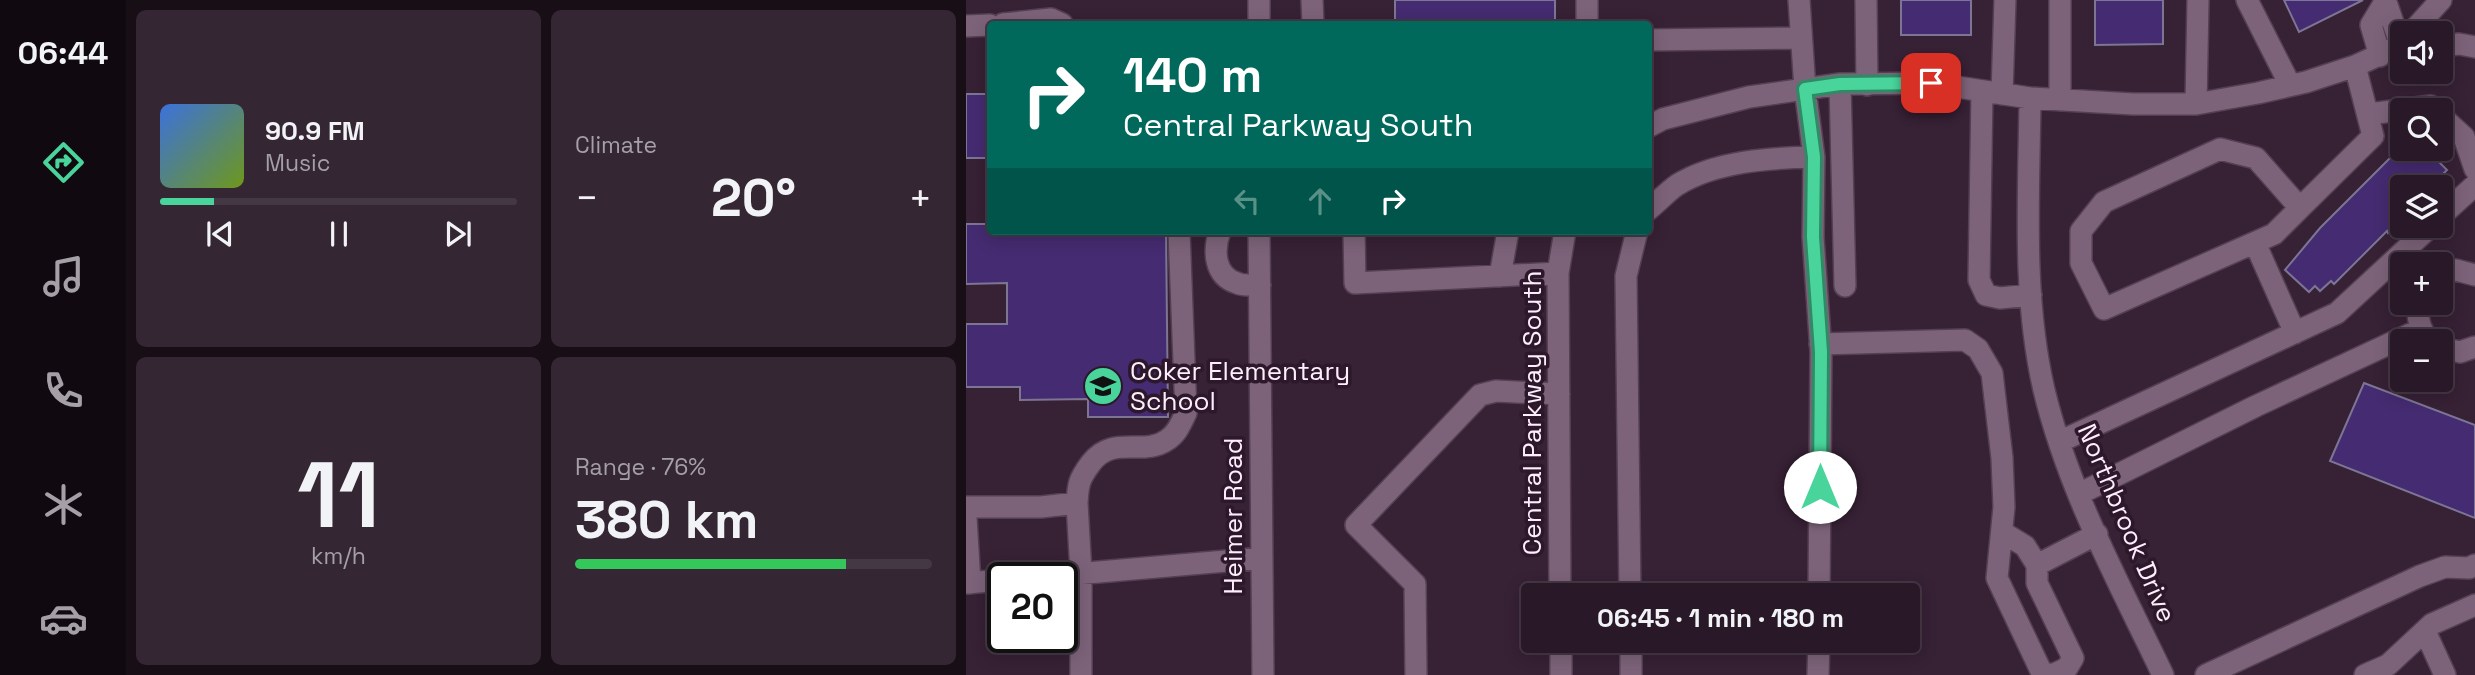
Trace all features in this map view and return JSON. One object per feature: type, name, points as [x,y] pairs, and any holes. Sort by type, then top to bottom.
[{"type":"street","points":[[1259,0],[1259,21]]},
{"type":"street","points":[[1312,0],[1312,21]]},
{"type":"street","points":[[1587,0],[1587,21]]},
{"type":"street","points":[[1799,0],[1805,89],[1814,157],[1813,237],[1820,344],[1819,583]]},
{"type":"street","points":[[1866,0],[1867,85]]},
{"type":"street","points":[[2005,0],[1992,93],[1979,280],[1986,295],[2000,298],[2031,295]]},
{"type":"street","points":[[2060,0],[2060,100]]},
{"type":"street","points":[[2196,104],[2198,0]]},
{"type":"street","points":[[2247,0],[2290,85]]},
{"type":"street","points":[[2422,21],[2441,0]]},
{"type":"street","points":[[2380,56],[2371,26],[2378,10],[2386,1],[2395,21]]},
{"type":"street","points":[[1032,21],[1055,21]]},
{"type":"street","points":[[966,26],[987,25]]},
{"type":"street","points":[[1652,40],[1801,38]]},
{"type":"street","points":[[2453,45],[2475,47]]},
{"type":"street","points":[[1652,125],[1663,119],[1749,97],[1840,84],[1931,83],[2029,98],[2133,104],[2196,104],[2290,85],[2355,66],[2390,50]]},
{"type":"street","points":[[2300,208],[2256,158],[2221,149],[2104,202],[2081,231],[2081,263],[2104,309],[2274,234],[2300,208],[2373,135],[2355,66]]},
{"type":"street","points":[[1840,84],[1845,286]]},
{"type":"street","name":"Northbrook Drive","points":[[2029,98],[2031,295],[2033,327],[2044,390],[2059,442],[2079,494],[2163,675]]},
{"type":"street","points":[[2369,114],[2390,111]]},
{"type":"street","points":[[2453,127],[2464,137],[2475,169]]},
{"type":"street","points":[[1652,207],[1676,186],[1709,170],[1776,158],[1814,157]]},
{"type":"street","points":[[2453,205],[2475,184]]},
{"type":"street","points":[[1082,675],[1078,482],[1099,452],[1122,446],[1153,446],[1167,441],[1178,429],[1186,413],[1180,235]]},
{"type":"street","points":[[1218,235],[1215,257],[1223,275],[1237,284],[1260,285]]},
{"type":"street","name":"Heimer Road","points":[[1259,235],[1263,675]]},
{"type":"street","points":[[1354,235],[1355,283],[1558,273]]},
{"type":"street","points":[[1500,276],[1507,235]]},
{"type":"street","name":"Central Parkway South","points":[[1560,583],[1558,273],[1564,235]]},
{"type":"street","points":[[1630,583],[1626,276],[1636,235]]},
{"type":"street","points":[[2059,442],[2337,313],[2418,238]]},
{"type":"street","points":[[2255,243],[2295,333]]},
{"type":"street","points":[[2453,271],[2475,275]]},
{"type":"street","points":[[1820,344],[1965,340],[1978,349],[1992,373],[2002,458],[2004,507],[1997,578],[2041,671],[2051,675],[2067,668],[2073,657],[2037,583],[2037,565],[2025,546],[2002,533]]},
{"type":"street","points":[[2453,351],[2460,352],[2475,347]]},
{"type":"street","points":[[2079,494],[2256,406],[2390,350]]},
{"type":"street","points":[[1416,675],[1416,584],[1356,525],[1480,396],[1496,391],[1559,394]]},
{"type":"street","points":[[966,507],[1041,507],[1077,503]]},
{"type":"street","points":[[966,518],[968,583],[987,581]]},
{"type":"street","points":[[2037,565],[2097,534]]},
{"type":"street","points":[[1078,573],[1261,558]]},
{"type":"street","points":[[2206,675],[2420,576],[2445,567],[2469,568],[2475,565]]},
{"type":"street","points":[[2365,675],[2390,670],[2432,624],[2475,605]]},
{"type":"street","points":[[2425,631],[2445,675]]},
{"type":"street","points":[[1561,653],[1561,675]]},
{"type":"street","points":[[1631,653],[1631,675]]},
{"type":"street","points":[[1818,675],[1819,653]]},
{"type":"building","points":[[1395,0],[1555,0],[1555,21],[1395,21]]},
{"type":"building","points":[[1901,0],[1971,0],[1971,35],[1901,35]]},
{"type":"building","points":[[2095,0],[2163,0],[2163,44],[2095,45]]},
{"type":"building","points":[[2284,0],[2363,0],[2299,32]]},
{"type":"building","points":[[966,94],[987,94],[987,158],[966,158]]},
{"type":"building","points":[[2390,158],[2390,161],[2438,161],[2447,170],[2442,175],[2390,175],[2390,231],[2334,284],[2331,281],[2320,291],[2315,286],[2309,292],[2285,270],[2320,228]]},
{"type":"building","points":[[966,224],[987,224],[987,235],[1166,235],[1168,417],[1088,417],[1088,399],[1020,400],[1020,387],[966,387],[966,324],[1007,324],[1007,283],[966,284]]},
{"type":"building","points":[[2364,383],[2475,425],[2475,518],[2330,461]]},
{"type":"place","name":"Coker Elementary School","points":[[1103,386]]},
{"type":"route","points":[[1820,487],[1821,352],[1813,237],[1814,157],[1805,89],[1840,84],[1931,83]]}]
